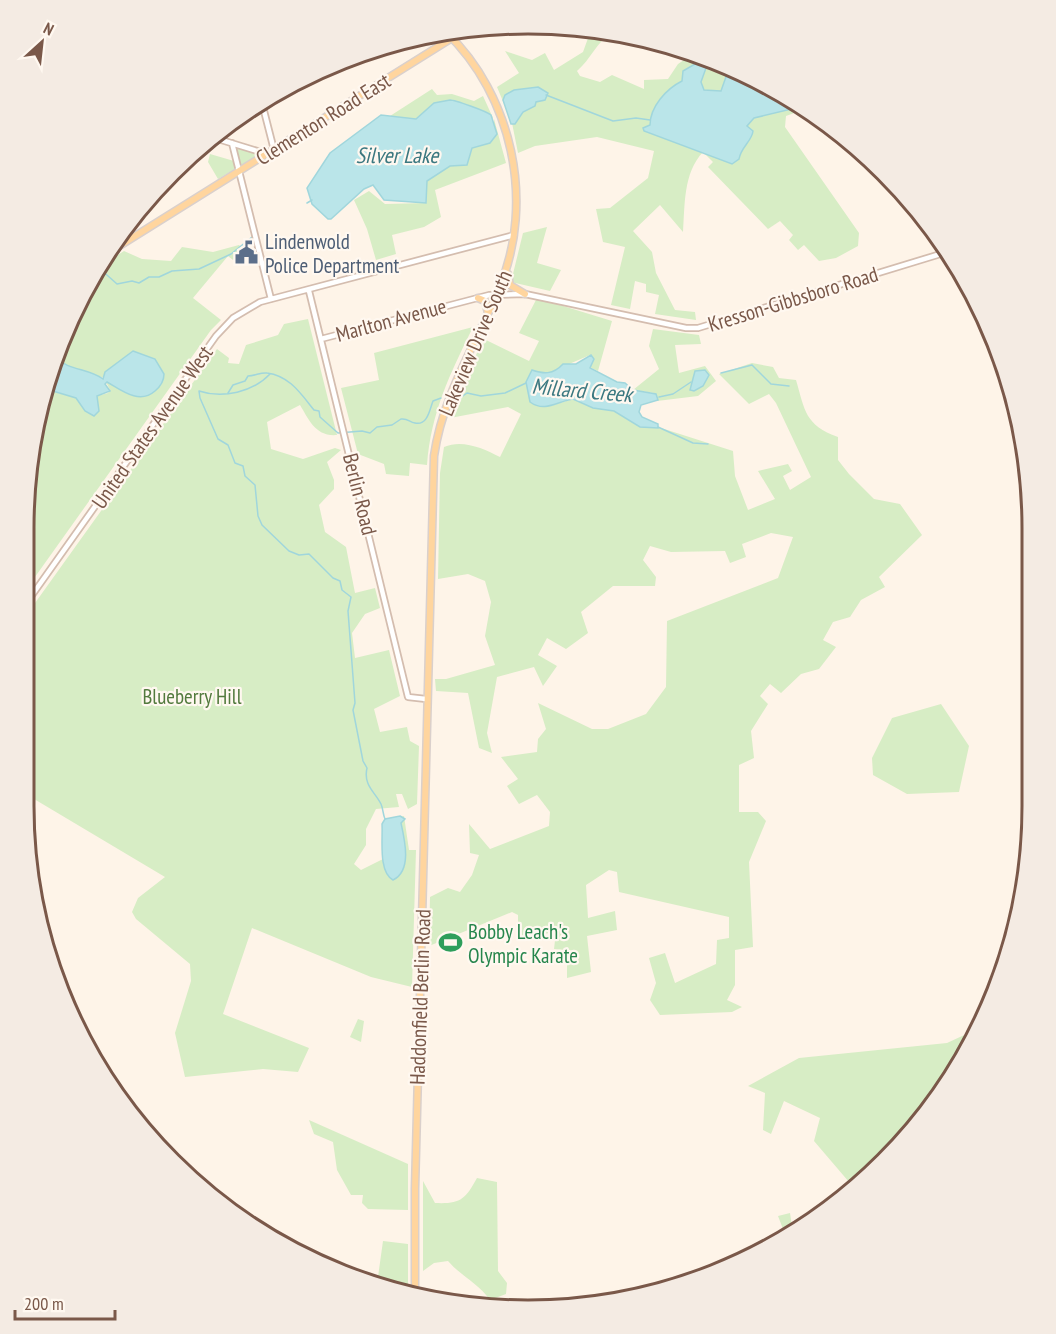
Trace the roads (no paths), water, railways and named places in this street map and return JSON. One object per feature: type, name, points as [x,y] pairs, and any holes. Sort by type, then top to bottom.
[{"type":"main road","name":"Lakeview Drive South","points":[[426,699],[433,469],[437,436],[453,383],[488,313],[509,263],[514,235],[515,176],[503,122],[486,86],[454,41]]},
{"type":"main road","name":"Clementon Road East","points":[[127,241],[446,42]]},
{"type":"main road","points":[[509,263],[507,281],[525,294]]},
{"type":"main road","points":[[478,298],[485,301],[488,313]]},
{"type":"main road","name":"Haddonfield Berlin Road","points":[[415,1286],[415,1189],[426,699]]},
{"type":"street","points":[[223,140],[271,152],[264,112]]},
{"type":"street","points":[[232,143],[271,299]]},
{"type":"street","name":"United States Avenue West","points":[[34,592],[220,331],[241,312],[271,299],[309,291],[514,235]]},
{"type":"street","points":[[500,238],[512,247]]},
{"type":"street","name":"Kresson-Gibbsboro Road","points":[[496,295],[525,294],[686,328],[698,328],[938,255]]},
{"type":"street","name":"Berlin Road","points":[[309,291],[408,697],[426,699]]},
{"type":"street","name":"Marlton Avenue","points":[[321,339],[496,295]]},
{"type":"water","points":[[695,64],[706,68],[701,82],[704,90],[721,91],[726,76],[789,110],[754,118],[747,126],[753,131],[751,138],[739,159],[732,164],[644,131],[643,128],[650,125],[653,112],[660,99],[682,81],[683,71]]},
{"type":"water","points":[[538,87],[548,93],[545,100],[536,102],[535,106],[523,112],[515,124],[511,124],[503,100],[505,95],[514,90]]},
{"type":"water","name":"Silver Lake","points":[[450,100],[491,115],[497,134],[490,143],[472,148],[467,165],[450,166],[427,181],[426,203],[384,200],[373,185],[364,189],[331,219],[328,219],[312,204],[307,188],[330,153],[381,115],[416,119],[434,103]]},
{"type":"water","points":[[133,351],[155,359],[164,374],[155,391],[143,397],[130,395],[107,382],[105,384],[110,391],[97,396],[99,411],[94,416],[85,411],[76,398],[54,391],[63,364],[103,379],[105,372]]},
{"type":"water","points":[[591,355],[594,359],[590,368],[617,382],[625,383],[633,390],[656,394],[658,400],[641,405],[639,412],[642,417],[658,424],[658,428],[640,427],[614,411],[593,408],[573,399],[546,406],[530,402],[526,382],[532,370],[552,372],[563,364],[576,364]]},
{"type":"water","points":[[705,370],[709,375],[703,386],[694,391],[690,390],[695,371]]},
{"type":"water","points":[[400,816],[405,819],[401,823],[406,855],[403,870],[393,880],[388,876],[383,863],[382,824],[385,819]]},
{"type":"waterway","points":[[546,95],[613,121],[636,118],[650,120]]},
{"type":"waterway","points":[[307,203],[312,200]]},
{"type":"waterway","points":[[106,274],[117,284],[132,281],[139,283],[149,277],[159,277],[172,271],[199,269],[231,254],[252,237]]},
{"type":"waterway","name":"Millard Creek","points":[[721,373],[752,365],[771,384],[789,386]]},
{"type":"waterway","name":"Millard Creek","points":[[228,393],[233,385],[245,381],[248,376],[265,373],[275,375],[289,382],[314,410],[319,411],[320,417],[338,433],[362,431],[370,433],[377,427],[392,425],[401,419],[423,422],[428,416],[433,401],[441,398]]},
{"type":"waterway","points":[[270,374],[255,385],[237,392],[218,394],[199,391],[200,398],[218,439],[228,445],[235,463],[243,466],[245,476],[255,485],[258,516],[262,525],[289,551],[299,555],[309,554],[333,578],[340,581],[342,590],[351,597],[348,611],[355,703],[353,710],[363,761],[367,768],[367,779],[381,804],[385,819]]},
{"type":"waterway","name":"Millard Creek","points":[[659,397],[673,394],[691,382]]},
{"type":"waterway","name":"Millard Creek","points":[[454,397],[460,398],[467,393],[481,396],[505,393],[526,383]]},
{"type":"waterway","points":[[658,427],[693,443],[708,444]]},
{"type":"place","name":"Lindenwold Police Department","points":[[247,253]]},
{"type":"place","name":"Bobby Leach's Olympic Karate","points":[[450,943]]},
{"type":"park label","name":"Blueberry Hill","points":[[192,696]]}]
